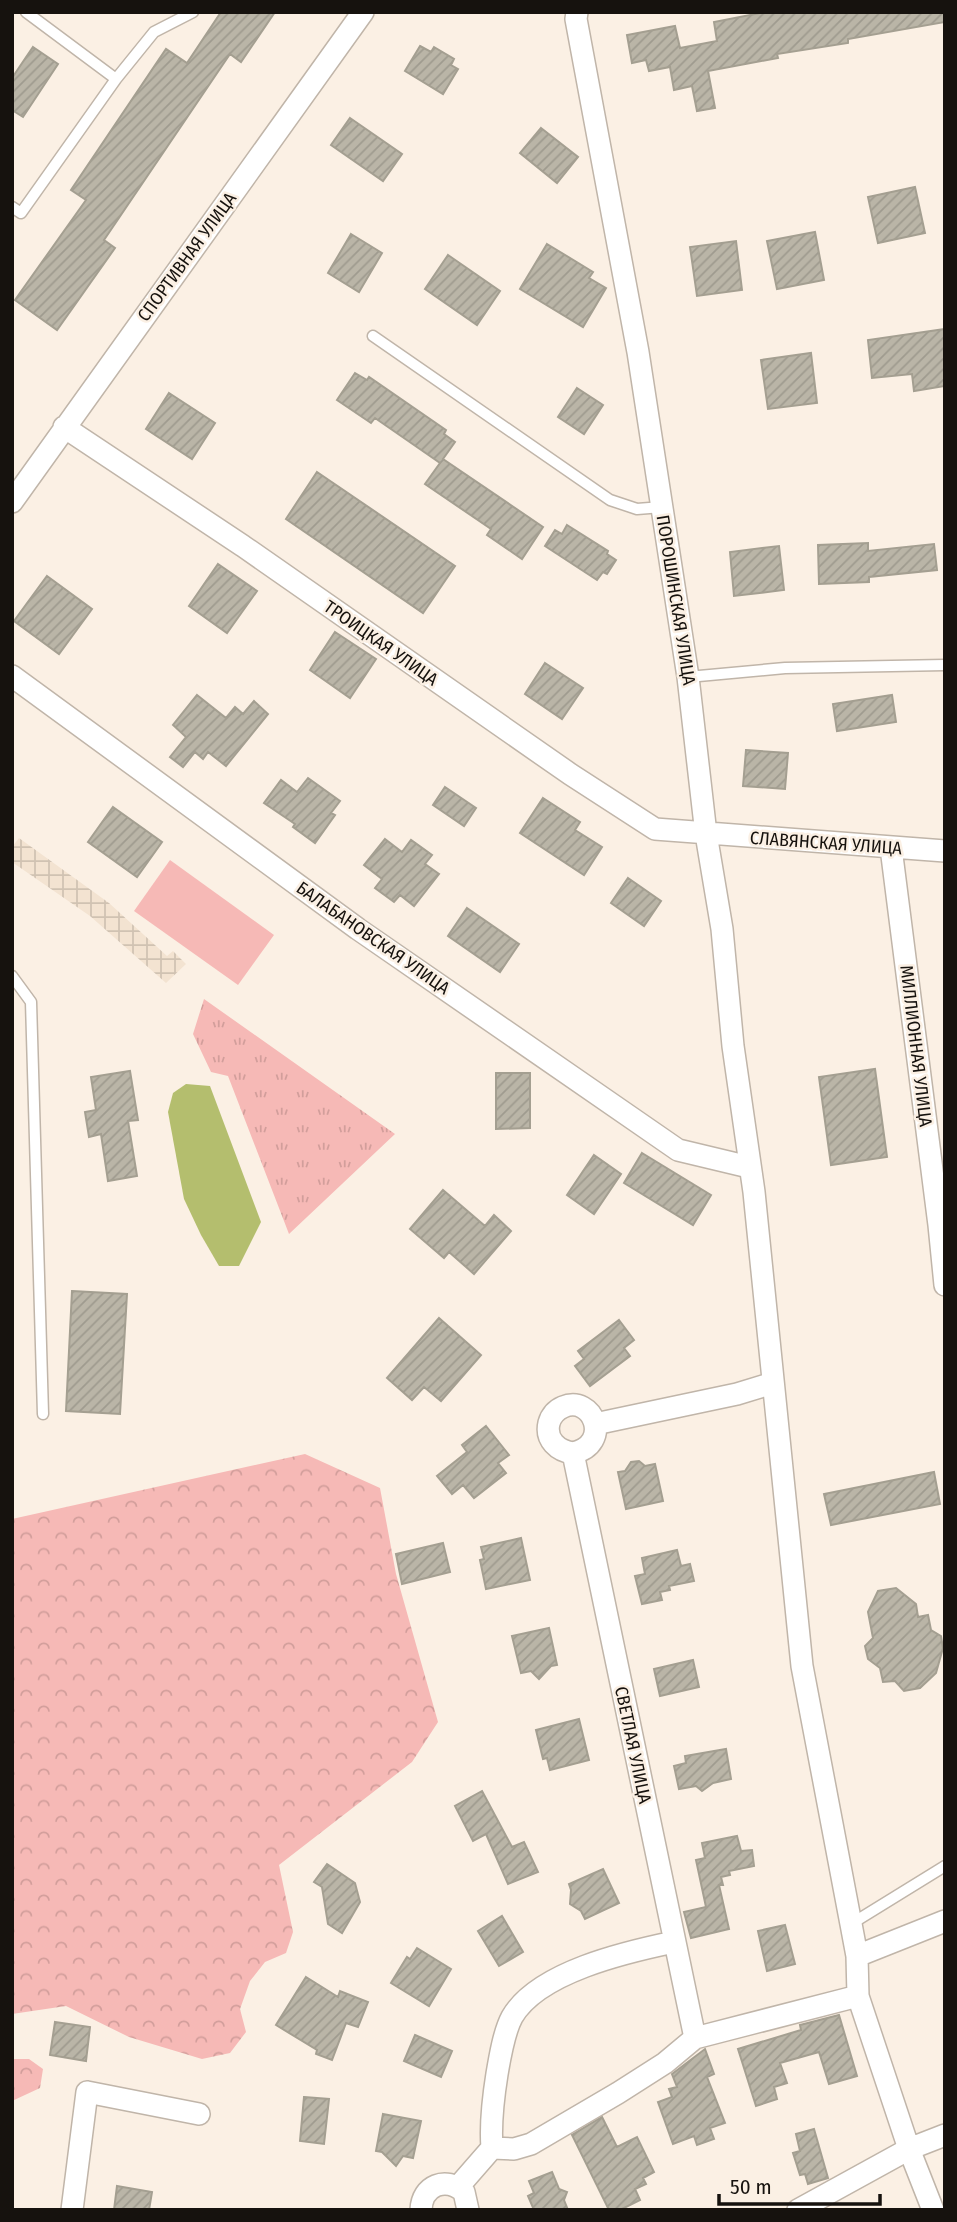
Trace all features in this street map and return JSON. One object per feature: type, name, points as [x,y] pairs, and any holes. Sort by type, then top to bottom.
[{"type":"street","name":"СПОРТИВНАЯ УЛИЦА","points":[[12,502],[363,12]]},
{"type":"street","name":"ПОРОШИНСКАЯ УЛИЦА","points":[[577,12],[576,19],[638,352],[688,677],[706,834],[722,929],[733,1046],[754,1192],[802,1667],[851,1924],[858,1996],[909,2149],[933,2210]]},
{"type":"street","name":"ТРОИЦКАЯ УЛИЦА","points":[[64,427],[243,546],[570,774],[655,829],[706,834]]},
{"type":"street","name":"БАЛАБАНОВСКАЯ УЛИЦА","points":[[12,676],[358,929],[678,1150],[749,1167]]},
{"type":"street","name":"СЛАВЯНСКАЯ УЛИЦА","points":[[706,834],[945,851]]},
{"type":"street","name":"МИЛЛИОННАЯ УЛИЦА","points":[[891,848],[942,1225],[945,1285]]},
{"type":"street","points":[[595,1424],[774,1384]]},
{"type":"street","points":[[574,1405],[587,1410],[595,1424],[595,1434],[592,1442],[582,1451],[573,1453],[565,1452],[552,1443],[548,1428],[553,1414],[566,1406],[574,1405]]},
{"type":"street","name":"СВЕТЛАЯ УЛИЦА","points":[[573,1453],[695,2038]]},
{"type":"street","points":[[856,1956],[945,1921]]},
{"type":"street","points":[[458,2188],[492,2148],[490,2125],[498,2066],[512,2018],[523,2003],[539,1989],[565,1976],[612,1958],[674,1942]]},
{"type":"street","points":[[492,2148],[514,2149],[531,2144],[665,2063],[695,2038],[858,1996]]},
{"type":"street","points":[[72,2210],[87,2092],[199,2114]]},
{"type":"street","points":[[798,2210],[909,2149],[945,2135]]},
{"type":"street","points":[[421,2210],[421,2203],[430,2188],[443,2183],[458,2188],[467,2200],[468,2210]]},
{"type":"lane","points":[[26,12],[116,79]]},
{"type":"lane","points":[[12,207],[21,213],[116,79],[154,32],[193,12]]},
{"type":"lane","points":[[373,337],[610,500],[637,509],[662,507]]},
{"type":"lane","points":[[688,677],[785,668],[945,664]]},
{"type":"lane","points":[[12,976],[31,1002],[43,1414]]},
{"type":"lane","points":[[851,1924],[945,1866]]},
{"type":"shaded area","points":[[19,838],[109,903],[167,956],[173,951],[186,964],[166,983],[90,916],[12,862],[12,847]]},
{"type":"shaded area","points":[[186,1084],[210,1086],[261,1222],[239,1266],[219,1266],[184,1199],[168,1112],[173,1093]]},
{"type":"green space","points":[[170,860],[274,935],[238,985],[134,911]]},
{"type":"green space","points":[[204,999],[395,1134],[289,1234],[228,1076],[211,1072],[193,1034]]},
{"type":"green space","points":[[305,1454],[380,1488],[396,1574],[438,1722],[412,1762],[279,1865],[293,1932],[286,1953],[265,1962],[250,1981],[240,2009],[246,2032],[230,2053],[202,2059],[129,2037],[66,2006],[12,2014],[12,1519]]},
{"type":"green space","points":[[12,2059],[29,2059],[43,2069],[40,2088],[12,2101]]},
{"type":"building","points":[[221,12],[275,12],[241,62],[230,54],[104,240],[115,248],[57,330],[15,300],[86,200],[71,190],[166,49],[187,63]]},
{"type":"building","points":[[765,12],[945,12],[945,22],[848,39],[848,43],[777,54],[778,58],[708,71],[715,108],[697,111],[692,86],[674,90],[670,67],[649,71],[646,60],[632,63],[627,35],[675,26],[680,48],[717,41],[714,22]]},
{"type":"building","points":[[420,46],[431,52],[434,47],[454,59],[451,65],[458,69],[443,94],[405,71]]},
{"type":"building","points":[[33,47],[58,64],[23,117],[12,110],[12,78]]},
{"type":"building","points":[[350,118],[402,154],[383,181],[331,145]]},
{"type":"building","points":[[541,128],[578,157],[557,183],[520,153]]},
{"type":"building","points":[[915,187],[925,233],[878,243],[868,197]]},
{"type":"building","points":[[815,232],[824,280],[777,289],[767,241]]},
{"type":"building","points":[[351,234],[382,253],[359,292],[328,273]]},
{"type":"building","points":[[736,241],[742,290],[697,296],[690,247]]},
{"type":"building","points":[[547,244],[593,272],[589,278],[606,288],[583,327],[520,289]]},
{"type":"building","points":[[448,255],[500,291],[477,325],[425,289]]},
{"type":"building","points":[[945,329],[945,386],[914,391],[912,374],[872,378],[868,340]]},
{"type":"building","points":[[811,353],[817,403],[768,409],[761,360]]},
{"type":"building","points":[[355,373],[367,380],[369,377],[446,430],[444,434],[455,442],[443,459],[543,527],[522,559],[487,535],[491,529],[425,484],[440,463],[375,418],[371,423],[337,400]]},
{"type":"building","points":[[577,388],[603,405],[584,434],[558,417]]},
{"type":"building","points":[[169,393],[215,423],[192,459],[146,429]]},
{"type":"building","points":[[317,472],[455,566],[423,613],[286,519]]},
{"type":"building","points":[[567,525],[608,551],[607,554],[616,560],[607,574],[603,572],[597,580],[545,546],[555,530],[562,534]]},
{"type":"building","points":[[868,543],[868,551],[934,544],[937,570],[869,577],[869,582],[819,584],[818,545]]},
{"type":"building","points":[[779,546],[784,590],[734,596],[730,552]]},
{"type":"building","points":[[218,564],[257,591],[227,633],[189,606]]},
{"type":"building","points":[[47,576],[92,609],[59,654],[14,621]]},
{"type":"building","points":[[335,632],[376,659],[350,698],[310,670]]},
{"type":"building","points":[[545,663],[583,688],[562,719],[525,694]]},
{"type":"building","points":[[197,695],[226,718],[235,707],[243,714],[254,701],[268,714],[226,766],[208,752],[203,759],[195,752],[183,767],[170,757],[186,737],[173,725]]},
{"type":"building","points":[[892,695],[896,722],[837,731],[833,704]]},
{"type":"building","points":[[746,750],[788,753],[785,789],[743,786]]},
{"type":"building","points":[[308,778],[340,801],[331,813],[335,815],[315,843],[293,827],[295,824],[264,803],[281,780],[297,792]]},
{"type":"building","points":[[445,787],[476,808],[464,826],[433,805]]},
{"type":"building","points":[[543,798],[580,822],[575,830],[602,847],[584,875],[520,833]]},
{"type":"building","points":[[113,807],[162,842],[137,877],[88,842]]},
{"type":"building","points":[[385,839],[402,852],[411,840],[432,855],[425,864],[439,874],[414,906],[400,895],[394,902],[375,888],[382,879],[364,865]]},
{"type":"building","points":[[628,878],[661,901],[644,926],[611,903]]},
{"type":"building","points":[[467,908],[519,944],[500,972],[448,936]]},
{"type":"building","points":[[875,1069],[887,1157],[831,1165],[819,1077]]},
{"type":"building","points":[[130,1071],[138,1120],[128,1121],[137,1176],[108,1181],[101,1134],[89,1137],[85,1112],[96,1110],[91,1077]]},
{"type":"building","points":[[496,1073],[530,1073],[530,1128],[496,1129]]},
{"type":"building","points":[[642,1153],[711,1195],[693,1225],[624,1183]]},
{"type":"building","points":[[594,1155],[621,1174],[594,1214],[567,1195]]},
{"type":"building","points":[[443,1190],[485,1226],[494,1215],[511,1231],[474,1274],[449,1252],[444,1258],[410,1229]]},
{"type":"building","points":[[72,1291],[127,1294],[120,1414],[66,1411]]},
{"type":"building","points":[[439,1318],[481,1355],[441,1401],[424,1387],[412,1400],[387,1378]]},
{"type":"building","points":[[619,1320],[634,1340],[624,1348],[630,1356],[590,1386],[575,1366],[584,1359],[578,1351]]},
{"type":"building","points":[[486,1426],[509,1455],[498,1463],[506,1473],[474,1498],[463,1485],[452,1494],[437,1476],[467,1452],[462,1445]]},
{"type":"building","points":[[639,1461],[645,1466],[655,1464],[663,1501],[626,1509],[618,1472],[625,1471],[631,1462]]},
{"type":"building","points":[[934,1472],[940,1504],[831,1525],[824,1494]]},
{"type":"building","points":[[521,1538],[530,1580],[486,1589],[480,1560],[484,1559],[481,1547]]},
{"type":"building","points":[[443,1543],[450,1572],[402,1584],[396,1554]]},
{"type":"building","points":[[677,1550],[681,1566],[690,1564],[694,1581],[669,1586],[670,1590],[660,1592],[662,1600],[642,1604],[635,1576],[645,1574],[642,1558]]},
{"type":"building","points":[[896,1588],[916,1604],[918,1617],[928,1615],[931,1630],[941,1636],[943,1648],[936,1673],[920,1688],[904,1691],[895,1681],[883,1682],[880,1668],[868,1659],[865,1646],[873,1638],[868,1612],[878,1591]]},
{"type":"building","points":[[549,1628],[557,1665],[551,1666],[539,1679],[531,1671],[521,1673],[512,1636]]},
{"type":"building","points":[[693,1660],[699,1687],[660,1696],[654,1669]]},
{"type":"building","points":[[579,1719],[589,1760],[550,1770],[547,1758],[543,1759],[536,1730]]},
{"type":"building","points":[[726,1749],[731,1779],[713,1783],[702,1791],[696,1786],[679,1789],[674,1766],[686,1763],[685,1756]]},
{"type":"building","points":[[482,1791],[512,1847],[524,1842],[538,1872],[508,1884],[486,1834],[473,1841],[455,1806]]},
{"type":"building","points":[[737,1836],[741,1851],[752,1850],[754,1866],[729,1871],[730,1875],[721,1877],[723,1885],[719,1885],[729,1929],[691,1938],[684,1912],[706,1907],[696,1860],[705,1858],[702,1843]]},
{"type":"building","points":[[327,1864],[355,1883],[360,1902],[342,1933],[328,1924],[322,1887],[314,1882]]},
{"type":"building","points":[[603,1869],[619,1903],[585,1919],[581,1911],[570,1904],[569,1884]]},
{"type":"building","points":[[502,1916],[523,1952],[499,1966],[478,1931]]},
{"type":"building","points":[[785,1925],[795,1964],[767,1971],[758,1931]]},
{"type":"building","points":[[417,1948],[451,1969],[429,2006],[391,1983],[407,1957],[410,1959]]},
{"type":"building","points":[[306,1977],[338,1997],[340,1991],[368,2002],[358,2027],[346,2023],[332,2060],[316,2054],[317,2050],[276,2025]]},
{"type":"building","points":[[839,2015],[857,2076],[829,2084],[819,2052],[780,2063],[787,2083],[774,2087],[777,2099],[756,2106],[738,2049],[801,2030],[800,2025]]},
{"type":"building","points":[[55,2022],[90,2027],[86,2061],[50,2055]]},
{"type":"building","points":[[415,2035],[452,2051],[441,2077],[404,2061]]},
{"type":"building","points":[[705,2049],[714,2074],[707,2077],[725,2123],[710,2128],[714,2139],[697,2145],[694,2136],[673,2144],[658,2102],[672,2097],[669,2089],[677,2087],[672,2074]]},
{"type":"building","points":[[304,2097],[329,2099],[324,2144],[300,2141]]},
{"type":"building","points":[[383,2114],[421,2121],[413,2158],[403,2156],[396,2166],[382,2152],[376,2151]]},
{"type":"building","points":[[602,2117],[617,2147],[637,2137],[654,2172],[643,2178],[646,2184],[635,2189],[640,2200],[620,2210],[609,2210],[572,2135]]},
{"type":"building","points":[[814,2129],[828,2178],[808,2184],[805,2174],[800,2175],[793,2153],[800,2151],[796,2134]]},
{"type":"building","points":[[552,2172],[559,2189],[567,2192],[564,2200],[568,2210],[534,2210],[528,2196],[534,2193],[529,2181]]},
{"type":"building","points":[[117,2186],[152,2192],[149,2210],[114,2210]]}]
